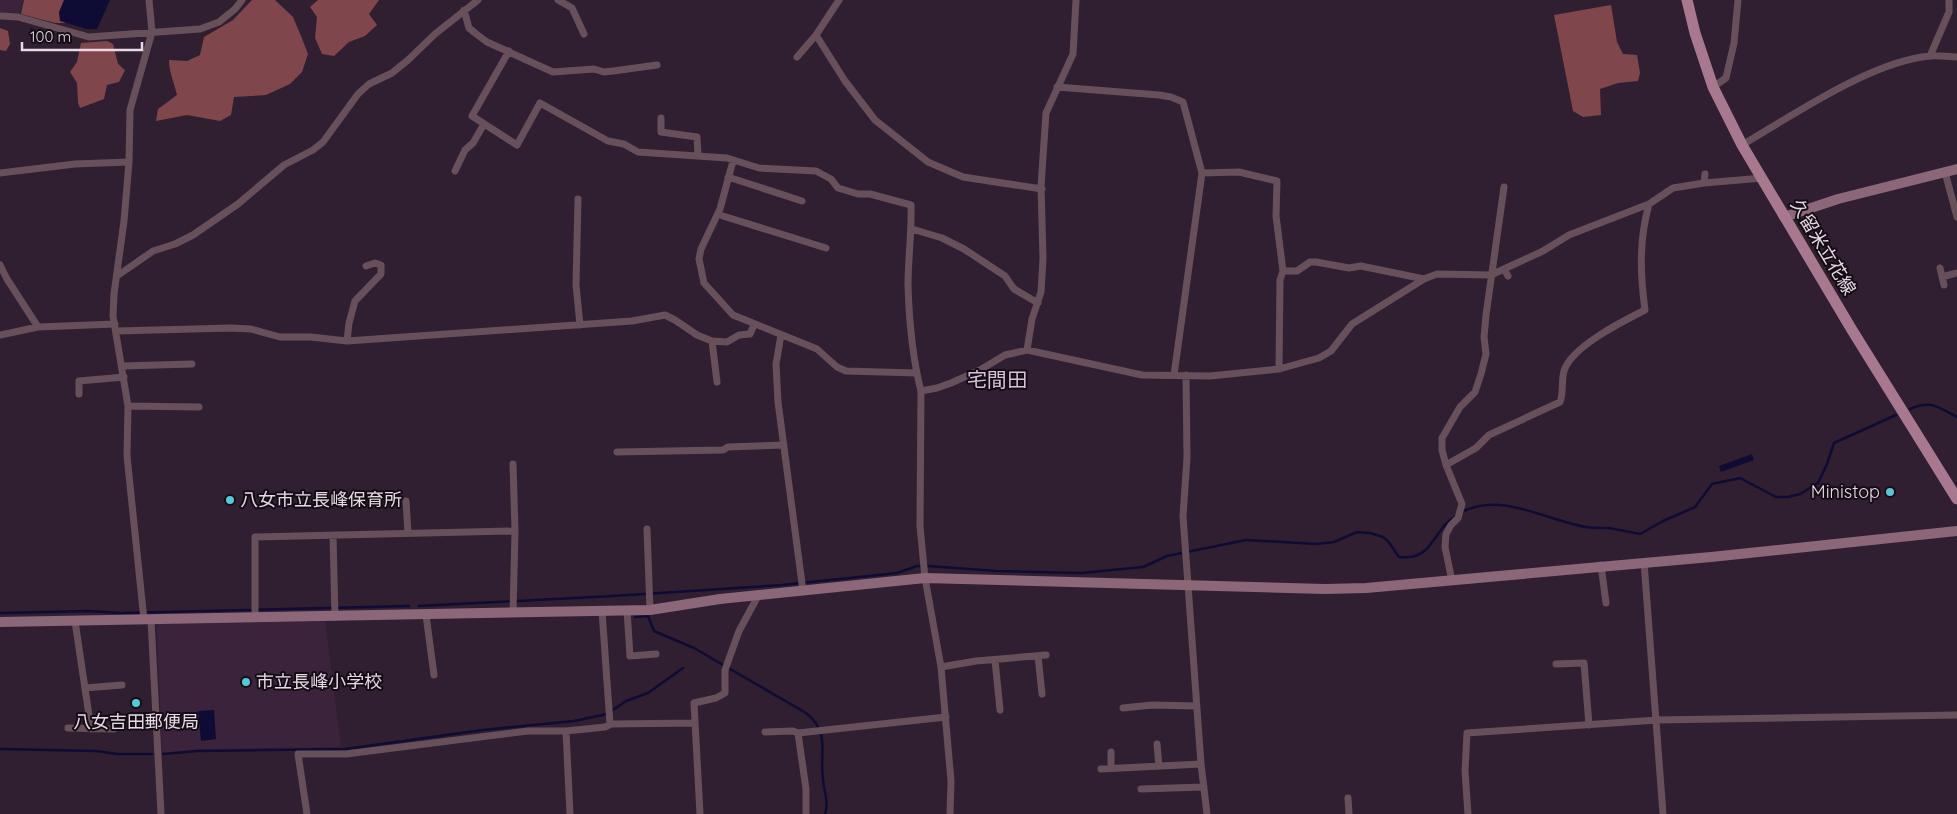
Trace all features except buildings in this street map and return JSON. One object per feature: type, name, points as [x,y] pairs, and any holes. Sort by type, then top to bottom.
[{"type":"main road","name":"久留米立花線","points":[[1687,0],[1695,33],[1713,87],[1742,145],[1957,499]]},
{"type":"street","points":[[149,0],[152,32],[130,110],[129,162],[118,276],[114,294],[116,327],[128,406],[127,456],[148,620],[161,814]]},
{"type":"street","points":[[0,16],[18,17],[89,37],[200,29],[219,22],[242,0]]},
{"type":"street","points":[[118,276],[153,251],[174,244],[193,234],[238,204],[284,165],[313,150],[323,142],[358,94],[369,84],[392,73],[435,34],[478,0]]},
{"type":"street","points":[[558,0],[572,8],[584,34]]},
{"type":"street","points":[[797,57],[816,35],[839,0]]},
{"type":"street","points":[[1027,350],[1032,320],[1038,303],[1043,258],[1042,189],[1046,113],[1072,54],[1076,0]]},
{"type":"street","points":[[1713,87],[1726,78],[1734,43],[1738,0]]},
{"type":"street","points":[[1930,56],[1948,12],[1949,0]]},
{"type":"street","points":[[464,10],[470,28],[487,42],[553,72],[594,69],[604,72],[657,65]]},
{"type":"street","points":[[816,35],[845,81],[875,120],[928,162],[962,177],[1042,189]]},
{"type":"street","points":[[509,51],[472,116],[518,145],[540,103],[608,141],[624,144],[638,152],[727,158],[759,168],[816,171],[831,179],[838,188],[911,205],[912,229],[908,285],[916,373],[921,391],[920,526],[924,575],[941,667],[951,781],[950,814]]},
{"type":"street","points":[[1742,145],[1853,81],[1887,67],[1930,56],[1957,57]]},
{"type":"street","points":[[1057,87],[1159,95],[1183,102],[1202,173],[1174,375]]},
{"type":"street","points":[[661,118],[661,132],[697,137],[698,156]]},
{"type":"street","points":[[455,171],[465,150],[473,143],[484,124]]},
{"type":"street","points":[[733,161],[720,209],[701,249],[699,259],[704,283],[721,304],[733,316],[817,349],[837,367],[846,371],[916,373]]},
{"type":"street","points":[[0,173],[75,164],[129,162]]},
{"type":"street","points":[[1784,217],[1838,199],[1957,169]]},
{"type":"street","points":[[1202,173],[1239,172],[1277,181],[1276,216],[1283,271],[1280,280],[1279,369]]},
{"type":"street","points":[[1945,172],[1957,217]]},
{"type":"street","points":[[1704,182],[1705,174]]},
{"type":"street","points":[[728,177],[802,201]]},
{"type":"street","points":[[921,391],[950,383],[980,370],[1006,355],[1027,350],[1142,375],[1210,376],[1279,369],[1319,358],[1331,351],[1352,324],[1424,279],[1437,274],[1491,274],[1506,272],[1569,236],[1649,204],[1673,188],[1704,182],[1762,178]]},
{"type":"street","points":[[1452,580],[1445,547],[1446,534],[1451,524],[1458,518],[1462,504],[1446,465],[1442,450],[1442,438],[1460,407],[1475,392],[1482,374],[1486,354],[1484,337],[1486,315],[1504,187]]},
{"type":"street","points":[[578,200],[576,286],[580,325]]},
{"type":"street","points":[[1446,465],[1476,448],[1489,435],[1560,402],[1564,371],[1572,358],[1602,333],[1645,310],[1641,269],[1642,228],[1649,204]]},
{"type":"street","points":[[723,216],[826,248]]},
{"type":"street","points":[[912,229],[942,238],[964,249],[1005,276],[1014,289],[1038,303]]},
{"type":"street","points":[[1283,271],[1297,270],[1310,262],[1316,262],[1349,268],[1361,266],[1424,279]]},
{"type":"street","points":[[347,341],[349,323],[355,301],[381,274],[381,265],[375,263],[366,266]]},
{"type":"street","points":[[0,265],[38,327]]},
{"type":"street","points":[[1940,268],[1944,285]]},
{"type":"street","points":[[1942,277],[1957,273]]},
{"type":"street","points":[[0,334],[38,327],[231,328],[251,329],[280,337],[311,337],[347,341],[632,321],[665,315],[676,320],[696,335],[712,341],[728,342],[739,335],[750,334],[754,325]]},
{"type":"street","points":[[781,335],[776,364],[778,402],[803,591]]},
{"type":"street","points":[[712,341],[717,382]]},
{"type":"street","points":[[122,366],[192,364]]},
{"type":"street","points":[[1186,375],[1187,458],[1183,516],[1196,706],[1208,814]]},
{"type":"street","points":[[80,394],[79,381],[124,377]]},
{"type":"street","points":[[128,406],[199,407]]},
{"type":"street","points":[[617,452],[723,450],[728,447],[784,445]]},
{"type":"street","points":[[513,464],[515,531],[513,614]]},
{"type":"street","points":[[406,500],[408,534]]},
{"type":"street","points":[[646,530],[650,610]]},
{"type":"street","points":[[255,618],[255,537],[515,531]]},
{"type":"street","points":[[0,622],[650,610],[924,575],[1325,589],[1409,585],[1957,531]]},
{"type":"street","points":[[333,535],[335,616]]},
{"type":"street","points":[[1644,562],[1663,814]]},
{"type":"street","points":[[1601,565],[1606,603]]},
{"type":"street","points":[[700,814],[694,703],[716,698],[725,693],[726,670],[739,631],[758,596]]},
{"type":"street","points":[[626,610],[630,656],[656,654]]},
{"type":"street","points":[[602,611],[610,724]]},
{"type":"street","points":[[426,615],[434,675]]},
{"type":"street","points":[[75,621],[92,729]]},
{"type":"street","points":[[941,667],[1042,655],[1045,685],[1042,694]]},
{"type":"street","points":[[995,660],[1000,710]]},
{"type":"street","points":[[1556,664],[1584,663],[1589,725]]},
{"type":"street","points":[[85,688],[122,685]]},
{"type":"street","points":[[1123,708],[1152,705],[1196,706]]},
{"type":"street","points":[[1468,814],[1465,771],[1468,733],[1657,720],[1957,715]]},
{"type":"street","points":[[766,732],[793,731],[798,733],[946,717]]},
{"type":"street","points":[[307,814],[298,754],[346,754],[528,731],[566,731],[605,727],[610,724],[695,723]]},
{"type":"street","points":[[68,728],[114,729]]},
{"type":"street","points":[[566,731],[570,814]]},
{"type":"street","points":[[798,733],[806,789],[806,814]]},
{"type":"street","points":[[1157,744],[1158,766]]},
{"type":"street","points":[[1111,752],[1111,768]]},
{"type":"street","points":[[1101,769],[1201,764]]},
{"type":"street","points":[[1141,789],[1204,787]]},
{"type":"street","points":[[1348,798],[1349,814]]},
{"type":"shaded area","points":[[0,0],[23,0],[20,13],[0,13]]},
{"type":"shaded area","points":[[24,0],[73,0],[65,23],[55,23],[21,14]]},
{"type":"shaded area","points":[[64,0],[110,0],[97,29],[87,29],[60,21],[59,12]]},
{"type":"shaded area","points":[[252,0],[275,0],[293,17],[308,54],[302,72],[290,84],[266,95],[234,97],[231,115],[220,121],[187,115],[156,121],[158,109],[177,95],[169,60],[187,61],[200,55],[204,37],[233,20]]},
{"type":"shaded area","points":[[318,0],[379,0],[369,14],[377,25],[365,36],[349,42],[334,56],[322,54],[315,38],[317,17],[310,7]]},
{"type":"shaded area","points":[[1611,5],[1617,42],[1623,54],[1637,55],[1640,73],[1638,81],[1618,83],[1600,89],[1601,115],[1583,117],[1573,111],[1554,15]]},
{"type":"shaded area","points":[[0,28],[8,31],[10,44],[6,51],[0,50]]},
{"type":"shaded area","points":[[107,41],[113,44],[118,64],[125,70],[119,82],[107,85],[104,99],[80,108],[77,83],[70,72],[77,62],[81,43]]},
{"type":"shaded area","points":[[1752,454],[1754,460],[1721,472],[1719,466]]},
{"type":"shaded area","name":"市立長峰小学校","points":[[325,621],[341,747],[205,749],[162,753],[157,627],[159,624]]},
{"type":"shaded area","points":[[214,710],[216,739],[201,741],[198,711]]},
{"type":"waterway","points":[[1910,409],[1924,405],[1935,406],[1957,417]]},
{"type":"waterway","points":[[1462,512],[1477,506],[1509,506],[1571,524],[1640,534],[1663,521],[1695,507],[1712,484],[1740,478],[1776,497],[1800,494],[1818,483],[1834,443],[1896,415]]},
{"type":"waterway","points":[[419,606],[782,585],[897,573],[917,566],[996,571],[1081,573],[1143,567],[1167,556],[1246,540],[1316,544],[1334,542],[1357,532],[1383,537],[1399,557],[1411,557],[1420,554],[1426,549],[1442,528],[1458,515]]},
{"type":"waterway","points":[[0,613],[90,611],[121,613],[409,606]]},
{"type":"waterway","points":[[635,617],[648,616],[654,631],[694,648],[806,713],[814,720],[819,728],[822,743],[822,769],[826,801],[825,814]]},
{"type":"waterway","points":[[163,754],[197,751],[345,749],[483,730],[574,721],[607,714],[626,701],[648,693],[683,668]]},
{"type":"waterway","points":[[0,749],[152,754]]},
{"type":"place","name":"Ministop","points":[[1890,492]]},
{"type":"place","name":"八女市立長峰保育所","points":[[230,500]]},
{"type":"place","name":"市立長峰小学校","points":[[246,682]]},
{"type":"place","name":"八女吉田郵便局","points":[[136,703]]},
{"type":"district","name":"宅間田","points":[[997,380]]}]
